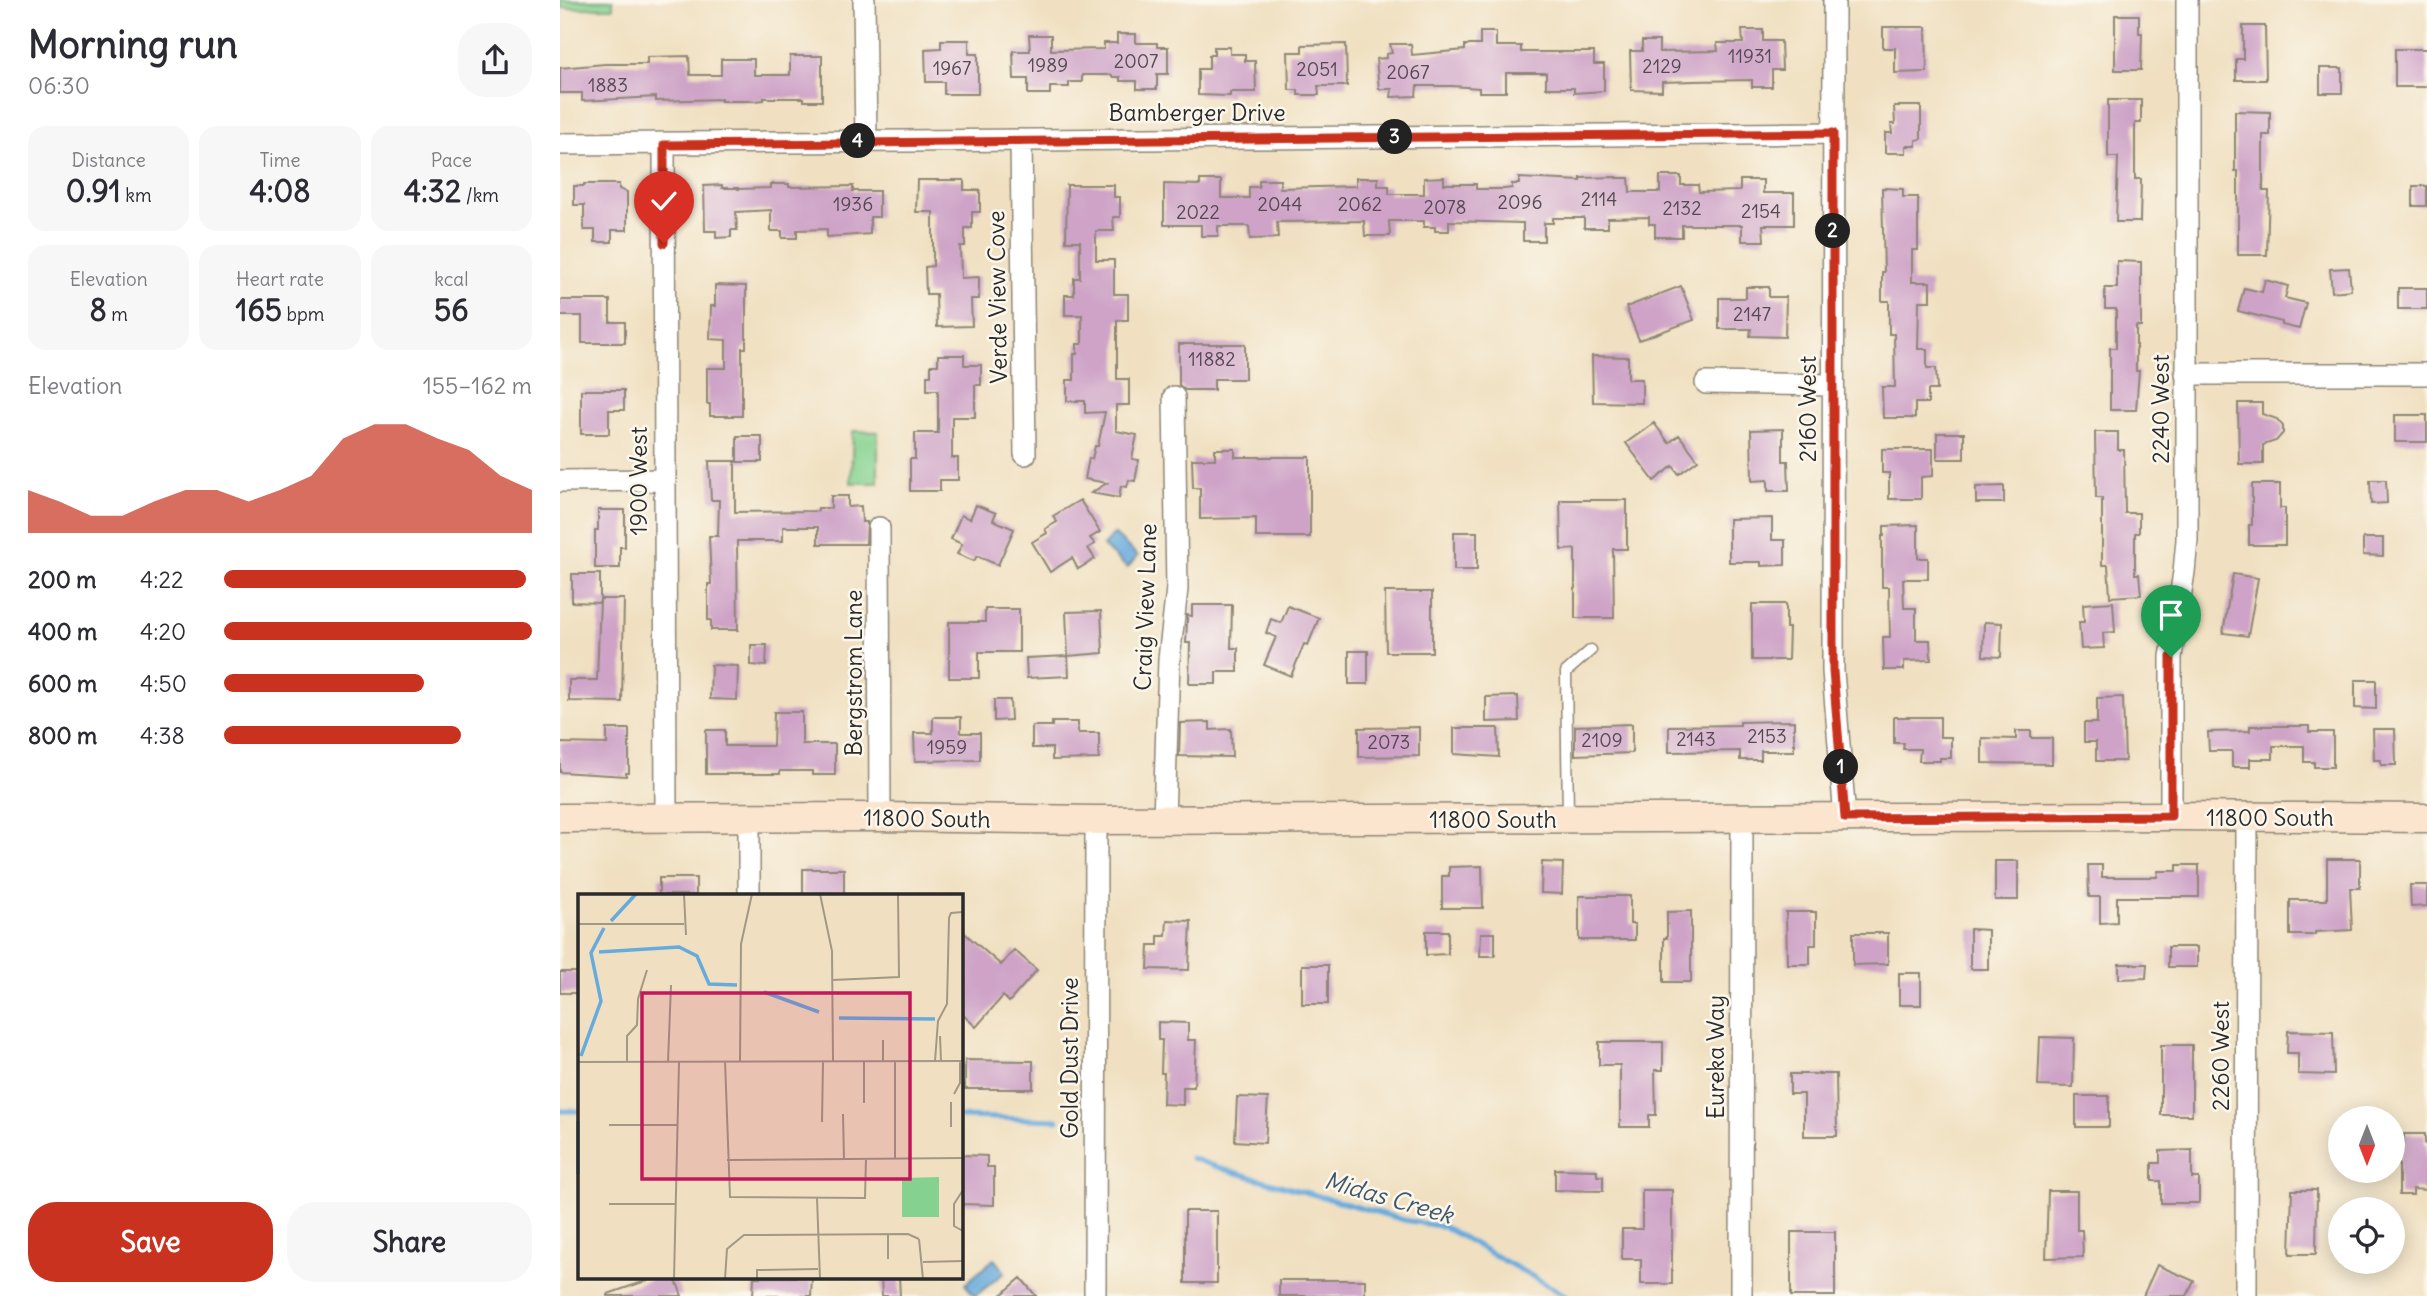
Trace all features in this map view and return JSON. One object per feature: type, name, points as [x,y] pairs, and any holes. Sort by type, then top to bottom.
[{"type":"main road","name":"11800 South","points":[[560,817],[1096,820],[2171,816],[2427,818]]},
{"type":"street","points":[[864,0],[866,141]]},
{"type":"street","name":"2160 West","points":[[1834,0],[1833,671],[1845,818]]},
{"type":"street","name":"2240 West","points":[[2171,816],[2171,657],[2187,540],[2187,0]]},
{"type":"street","name":"Bamberger Drive","points":[[560,144],[1833,133]]},
{"type":"street","name":"Verde View Cove","points":[[1021,140],[1025,454]]},
{"type":"street","name":"1900 West","points":[[664,145],[666,817]]},
{"type":"street","points":[[2186,374],[2427,374]]},
{"type":"street","points":[[1706,383],[1833,384]]},
{"type":"street","name":"Craig View Lane","points":[[1164,820],[1169,659],[1177,589],[1174,397]]},
{"type":"street","points":[[560,481],[664,480]]},
{"type":"street","name":"Bergstrom Lane","points":[[879,528],[880,817]]},
{"type":"street","points":[[748,817],[749,894]]},
{"type":"street","name":"2260 West","points":[[2246,1296],[2247,817]]},
{"type":"street","name":"Eureka Way","points":[[1741,1296],[1742,818]]},
{"type":"street","name":"Gold Dust Drive","points":[[1095,1296],[1096,820]]},
{"type":"lane","points":[[1568,818],[1566,672],[1591,650]]},
{"type":"green space","points":[[560,0],[613,0],[613,8],[560,8]]},
{"type":"green space","points":[[853,431],[878,432],[878,483],[851,483]]},
{"type":"water","points":[[1114,534],[1138,556],[1127,568],[1103,546]]},
{"type":"water","points":[[994,1259],[1005,1272],[975,1296],[965,1284]]},
{"type":"building","points":[[2115,15],[2139,15],[2139,33],[2142,33],[2141,70],[2115,70]]},
{"type":"building","points":[[2243,26],[2265,26],[2266,80],[2236,80],[2236,59],[2243,59]]},
{"type":"building","points":[[1883,27],[1926,27],[1927,72],[1895,73],[1895,48],[1883,48]]},
{"type":"building","points":[[1742,30],[1763,30],[1763,41],[1781,41],[1782,70],[1772,70],[1772,87],[1752,87],[1752,80],[1694,81],[1662,82],[1662,91],[1631,90],[1630,51],[1642,51],[1642,41],[1659,41],[1659,52],[1718,51],[1717,43],[1743,43]]},
{"type":"building","points":[[1480,32],[1496,32],[1496,46],[1521,46],[1521,52],[1594,52],[1594,64],[1604,64],[1604,91],[1574,93],[1574,88],[1546,88],[1546,73],[1506,73],[1506,92],[1479,92],[1479,88],[1452,86],[1417,86],[1416,96],[1391,97],[1392,89],[1379,89],[1376,59],[1386,58],[1386,54],[1392,53],[1390,44],[1411,44],[1412,55],[1465,50],[1465,45],[1480,45]]},
{"type":"building","points":[[1117,34],[1136,34],[1136,43],[1157,43],[1157,47],[1168,47],[1168,74],[1157,74],[1157,89],[1137,89],[1137,81],[1120,81],[1120,77],[1112,75],[1082,75],[1082,82],[1069,82],[1069,87],[1050,87],[1050,94],[1028,94],[1028,79],[1014,79],[1013,51],[1030,51],[1029,35],[1051,35],[1051,50],[1104,49],[1104,43],[1117,43]]},
{"type":"building","points":[[941,40],[969,40],[969,54],[978,54],[978,94],[944,94],[944,82],[926,82],[925,49],[941,48]]},
{"type":"building","points":[[1346,44],[1347,86],[1318,86],[1319,95],[1298,95],[1298,90],[1289,90],[1288,52],[1302,52],[1302,45]]},
{"type":"building","points":[[1214,47],[1230,47],[1230,54],[1245,54],[1245,61],[1255,61],[1256,92],[1230,92],[1230,96],[1198,95],[1198,69],[1209,69],[1209,55],[1214,55]]},
{"type":"building","points":[[2395,49],[2427,49],[2427,87],[2395,87]]},
{"type":"building","points":[[689,56],[690,75],[721,75],[721,59],[754,59],[754,75],[790,75],[790,56],[822,56],[822,101],[764,98],[755,101],[656,101],[656,97],[582,101],[582,93],[560,93],[560,68],[647,64],[647,57]]},
{"type":"building","points":[[2320,68],[2342,68],[2342,93],[2320,93]]},
{"type":"building","points":[[2108,100],[2141,100],[2141,123],[2135,123],[2135,179],[2141,179],[2140,222],[2116,222],[2118,157],[2108,157]]},
{"type":"building","points":[[1894,106],[1921,106],[1921,139],[1916,140],[1916,146],[1906,146],[1906,153],[1885,153],[1885,133],[1892,133],[1891,124],[1895,124]]},
{"type":"building","points":[[2235,111],[2270,112],[2270,135],[2263,135],[2263,191],[2269,191],[2267,255],[2238,255]]},
{"type":"building","points":[[1660,176],[1681,176],[1681,185],[1698,185],[1699,192],[1740,191],[1740,180],[1763,180],[1763,193],[1794,193],[1794,225],[1763,225],[1764,241],[1742,241],[1742,225],[1682,225],[1682,237],[1655,237],[1655,224],[1649,224],[1649,217],[1608,218],[1608,228],[1584,228],[1584,218],[1553,218],[1553,223],[1544,223],[1544,241],[1523,241],[1523,223],[1449,221],[1449,231],[1435,231],[1435,227],[1424,227],[1424,221],[1389,221],[1390,236],[1365,236],[1364,221],[1277,222],[1278,238],[1250,239],[1249,226],[1218,226],[1218,236],[1201,236],[1201,225],[1164,225],[1164,184],[1200,185],[1200,180],[1221,180],[1221,198],[1249,198],[1249,187],[1259,187],[1259,180],[1280,180],[1280,188],[1356,186],[1356,178],[1378,178],[1378,186],[1389,186],[1389,194],[1424,194],[1424,178],[1444,177],[1444,184],[1476,184],[1476,189],[1504,189],[1512,188],[1512,184],[1519,184],[1519,178],[1581,181],[1581,178],[1616,177],[1629,178],[1630,192],[1660,192]]},
{"type":"building","points":[[917,180],[964,180],[964,190],[980,190],[980,212],[972,212],[972,228],[965,228],[965,246],[960,246],[961,278],[979,277],[979,299],[971,299],[972,326],[937,327],[936,294],[926,294],[925,267],[933,266],[933,212],[916,212]]},
{"type":"building","points":[[619,184],[619,189],[627,192],[627,230],[612,230],[612,242],[595,242],[595,230],[584,230],[584,205],[574,205],[574,186]]},
{"type":"building","points":[[771,184],[789,184],[789,187],[853,186],[853,191],[879,191],[879,217],[870,217],[870,234],[827,237],[827,229],[797,230],[797,238],[782,238],[782,231],[771,231],[771,210],[736,212],[737,230],[731,230],[731,237],[716,238],[716,231],[705,231],[704,186],[722,185],[722,188],[738,189],[771,188]]},
{"type":"building","points":[[1067,185],[1114,185],[1114,197],[1120,197],[1120,217],[1113,217],[1114,231],[1096,231],[1096,260],[1114,260],[1114,294],[1128,294],[1128,320],[1117,320],[1117,379],[1129,379],[1129,405],[1116,405],[1116,431],[1137,435],[1132,459],[1139,460],[1135,481],[1129,480],[1127,487],[1121,486],[1119,498],[1091,493],[1107,483],[1085,479],[1089,458],[1092,459],[1095,446],[1098,446],[1105,412],[1085,413],[1085,401],[1067,401],[1067,380],[1074,380],[1074,354],[1077,354],[1077,344],[1082,344],[1082,315],[1065,315],[1065,295],[1074,295],[1074,278],[1080,278],[1080,241],[1066,241]]},
{"type":"building","points":[[2413,186],[2427,186],[2427,206],[2413,206]]},
{"type":"building","points":[[1882,188],[1903,189],[1903,197],[1918,197],[1918,250],[1912,250],[1912,282],[1930,282],[1930,301],[1919,301],[1918,349],[1927,349],[1927,368],[1936,368],[1937,390],[1928,390],[1928,403],[1915,403],[1915,418],[1883,418],[1882,387],[1895,387],[1894,334],[1889,334],[1889,301],[1882,301]]},
{"type":"building","points":[[2117,261],[2141,262],[2141,326],[2136,326],[2136,371],[2139,371],[2136,410],[2110,410],[2110,348],[2116,348],[2116,309],[2105,309],[2105,288],[2117,288]]},
{"type":"building","points":[[2349,268],[2351,290],[2332,292],[2330,269]]},
{"type":"building","points":[[2265,280],[2288,286],[2285,298],[2306,303],[2299,329],[2238,311],[2244,288],[2262,292]]},
{"type":"building","points":[[715,285],[746,286],[742,416],[710,416],[710,404],[707,404],[707,368],[726,368],[726,340],[710,339]]},
{"type":"building","points":[[1681,286],[1694,320],[1639,340],[1626,307]]},
{"type":"building","points":[[1746,287],[1769,287],[1769,297],[1786,297],[1785,337],[1750,336],[1751,329],[1719,329],[1719,298],[1746,298]]},
{"type":"building","points":[[2398,288],[2427,288],[2427,309],[2398,309]]},
{"type":"building","points":[[560,300],[610,300],[610,322],[625,322],[625,343],[582,343],[582,316],[560,316]]},
{"type":"building","points":[[1179,344],[1245,344],[1245,379],[1214,379],[1214,390],[1185,390],[1179,385]]},
{"type":"building","points":[[938,355],[964,355],[964,365],[981,365],[981,385],[975,385],[975,417],[952,417],[952,458],[958,458],[958,480],[940,480],[940,491],[910,491],[910,459],[915,459],[915,433],[938,433],[938,390],[927,390],[927,375],[931,375],[931,365],[938,365]]},
{"type":"building","points":[[1592,356],[1628,357],[1628,379],[1642,379],[1642,403],[1593,402]]},
{"type":"building","points":[[581,390],[624,390],[624,410],[609,410],[609,434],[581,434]]},
{"type":"building","points":[[2238,403],[2262,403],[2262,414],[2277,419],[2283,426],[2283,433],[2276,441],[2263,445],[2263,464],[2239,464]]},
{"type":"building","points":[[2395,415],[2427,415],[2427,442],[2395,442]]},
{"type":"building","points":[[1654,423],[1669,443],[1679,435],[1698,460],[1679,474],[1673,466],[1654,481],[1626,443]]},
{"type":"building","points":[[1783,429],[1783,461],[1788,461],[1789,491],[1768,491],[1768,480],[1752,481],[1751,430]]},
{"type":"building","points":[[2095,432],[2118,432],[2118,450],[2124,450],[2125,513],[2139,513],[2139,533],[2135,533],[2135,574],[2139,574],[2141,595],[2110,597],[2108,565],[2102,565],[2102,498],[2096,498]]},
{"type":"building","points":[[1937,433],[1964,433],[1964,459],[1937,459]]},
{"type":"building","points":[[737,436],[762,436],[762,462],[737,462]]},
{"type":"building","points":[[1215,449],[1235,449],[1235,457],[1310,457],[1310,537],[1256,537],[1256,518],[1200,519],[1200,488],[1193,488],[1192,459],[1215,459]]},
{"type":"building","points":[[1882,449],[1933,449],[1933,476],[1921,477],[1921,499],[1889,499],[1889,473],[1882,473]]},
{"type":"building","points":[[709,461],[735,461],[735,512],[818,511],[818,508],[831,508],[831,496],[848,496],[848,507],[861,506],[862,522],[867,522],[866,544],[818,544],[818,527],[783,527],[783,541],[737,541],[738,630],[711,630],[711,620],[708,620],[708,584],[711,584],[709,536],[718,536],[719,500],[711,500]]},
{"type":"building","points":[[2370,480],[2386,480],[2387,503],[2371,504]]},
{"type":"building","points":[[2252,484],[2280,484],[2280,508],[2285,508],[2285,545],[2249,545]]},
{"type":"building","points":[[2004,486],[2004,503],[1976,503],[1976,487]]},
{"type":"building","points":[[1080,500],[1100,532],[1090,538],[1095,544],[1088,548],[1095,559],[1078,569],[1072,558],[1050,572],[1032,542],[1047,533],[1045,529],[1057,522],[1053,516]]},
{"type":"building","points":[[1560,500],[1627,500],[1627,549],[1613,549],[1614,618],[1575,618],[1575,549],[1561,550]]},
{"type":"building","points":[[976,505],[996,513],[993,520],[1014,529],[998,565],[977,556],[974,561],[957,554],[962,544],[951,539],[961,515],[970,519]]},
{"type":"building","points":[[598,510],[625,510],[625,547],[620,547],[620,568],[595,568]]},
{"type":"building","points":[[1772,518],[1772,540],[1785,540],[1785,565],[1761,566],[1761,562],[1729,562],[1729,519]]},
{"type":"building","points":[[1918,525],[1918,558],[1928,558],[1928,579],[1903,579],[1904,608],[1916,608],[1916,640],[1930,640],[1931,660],[1904,661],[1904,670],[1884,670],[1883,637],[1890,637],[1889,587],[1882,587],[1884,526]]},
{"type":"building","points":[[1454,532],[1477,532],[1477,570],[1454,570]]},
{"type":"building","points":[[2363,538],[2383,538],[2383,556],[2363,555]]},
{"type":"building","points":[[572,574],[600,574],[600,603],[572,602]]},
{"type":"building","points":[[2233,574],[2258,578],[2248,636],[2223,633]]},
{"type":"building","points":[[1385,592],[1432,592],[1432,652],[1386,652]]},
{"type":"building","points":[[600,599],[624,599],[622,702],[569,701],[569,680],[597,680]]},
{"type":"building","points":[[2113,602],[2115,632],[2103,633],[2104,648],[2081,649],[2079,622],[2084,622],[2083,604]]},
{"type":"building","points":[[1752,604],[1786,604],[1786,628],[1789,628],[1788,660],[1752,660]]},
{"type":"building","points":[[1192,605],[1232,605],[1231,648],[1238,648],[1238,672],[1216,672],[1216,684],[1189,684],[1190,643],[1186,643],[1187,615],[1192,616]]},
{"type":"building","points":[[1288,606],[1319,618],[1308,645],[1304,644],[1291,676],[1264,665],[1276,637],[1266,633],[1271,619],[1281,623]]},
{"type":"building","points":[[985,609],[1019,609],[1019,652],[979,652],[979,678],[949,678],[949,622],[985,622]]},
{"type":"building","points":[[1101,611],[1103,653],[1068,656],[1066,612]]},
{"type":"building","points":[[1984,622],[2002,623],[2001,657],[1983,656]]},
{"type":"building","points":[[751,645],[767,645],[766,666],[751,665]]},
{"type":"building","points":[[1349,651],[1368,651],[1368,684],[1349,684]]},
{"type":"building","points":[[1068,656],[1069,676],[1027,678],[1026,658]]},
{"type":"building","points":[[711,665],[738,666],[737,700],[710,699]]},
{"type":"building","points":[[2355,680],[2376,680],[2376,709],[2355,708]]},
{"type":"building","points":[[1518,696],[1519,721],[1486,722],[1486,697]]},
{"type":"building","points":[[2123,697],[2125,761],[2096,761],[2096,742],[2084,742],[2084,723],[2097,723],[2097,698]]},
{"type":"building","points":[[994,700],[1010,700],[1011,720],[994,721]]},
{"type":"building","points":[[774,712],[802,712],[802,744],[835,744],[835,775],[812,775],[812,771],[706,774],[706,730],[725,730],[725,746],[773,746]]},
{"type":"building","points":[[933,717],[961,717],[961,733],[980,733],[980,760],[915,761],[914,733],[933,733]]},
{"type":"building","points":[[1894,717],[1940,717],[1940,737],[1951,737],[1951,758],[1919,761],[1920,749],[1903,749],[1904,743],[1894,743]]},
{"type":"building","points":[[1794,721],[1794,751],[1761,751],[1761,760],[1740,760],[1740,751],[1669,752],[1669,726]]},
{"type":"building","points":[[1052,722],[1078,722],[1078,733],[1099,733],[1099,759],[1052,760],[1052,748],[1032,748],[1032,726],[1052,726]]},
{"type":"building","points":[[1210,722],[1210,730],[1231,729],[1232,757],[1179,756],[1180,723]]},
{"type":"building","points":[[1632,724],[1632,753],[1575,755],[1575,726]]},
{"type":"building","points":[[2250,726],[2309,726],[2309,732],[2333,732],[2333,767],[2314,767],[2314,762],[2304,762],[2304,746],[2273,746],[2273,759],[2250,759],[2250,767],[2232,767],[2232,751],[2209,751],[2208,732],[2250,731]]},
{"type":"building","points":[[1419,727],[1419,756],[1359,757],[1359,728]]},
{"type":"building","points":[[1454,728],[1498,728],[1499,757],[1454,754]]},
{"type":"building","points":[[607,729],[629,729],[629,773],[626,773],[626,776],[560,772],[560,743],[607,744]]},
{"type":"building","points":[[2373,729],[2395,729],[2396,765],[2381,765],[2381,760],[2374,760]]},
{"type":"building","points":[[2016,731],[2031,731],[2031,738],[2052,738],[2052,764],[1982,763],[1982,738],[2016,739]]},
{"type":"building","points":[[2327,859],[2360,859],[2360,888],[2350,888],[2352,930],[2290,935],[2290,900],[2327,900]]},
{"type":"building","points":[[1995,861],[2018,861],[2018,900],[1995,900]]},
{"type":"building","points":[[1542,862],[1563,863],[1562,894],[1541,893]]},
{"type":"building","points":[[2088,865],[2102,865],[2102,877],[2157,877],[2158,871],[2177,871],[2177,865],[2199,865],[2199,897],[2117,897],[2117,922],[2100,923],[2100,897],[2089,897]]},
{"type":"building","points":[[1482,866],[1483,908],[1442,908],[1442,876],[1449,876],[1449,867]]},
{"type":"building","points":[[803,869],[844,869],[844,894],[803,894]]},
{"type":"building","points":[[659,878],[696,878],[696,894],[659,894]]},
{"type":"building","points":[[2410,885],[2427,885],[2427,906],[2411,907]]},
{"type":"building","points":[[1579,896],[1630,896],[1630,924],[1635,924],[1635,940],[1579,940]]},
{"type":"building","points":[[1691,911],[1691,982],[1664,982],[1667,912]]},
{"type":"building","points":[[1786,912],[1816,912],[1816,945],[1810,945],[1810,964],[1787,964]]},
{"type":"building","points":[[1167,920],[1191,921],[1189,970],[1148,969],[1149,945],[1158,945],[1158,936],[1166,936]]},
{"type":"building","points":[[1970,929],[1988,930],[1988,969],[1970,969]]},
{"type":"building","points":[[962,931],[1001,965],[1014,950],[1037,970],[1009,1002],[1003,996],[976,1027],[962,1014]]},
{"type":"building","points":[[1426,931],[1448,931],[1448,954],[1426,955]]},
{"type":"building","points":[[1481,933],[1495,933],[1495,956],[1480,956]]},
{"type":"building","points":[[1853,933],[1888,933],[1888,964],[1853,965]]},
{"type":"building","points":[[2168,947],[2197,947],[2197,967],[2168,967]]},
{"type":"building","points":[[2119,964],[2147,964],[2146,978],[2119,979]]},
{"type":"building","points":[[1302,965],[1328,965],[1328,1004],[1302,1004]]},
{"type":"building","points":[[560,972],[578,972],[578,993],[560,993]]},
{"type":"building","points":[[1899,973],[1921,973],[1921,1005],[1899,1005]]},
{"type":"building","points":[[1158,1022],[1188,1023],[1188,1040],[1196,1040],[1194,1087],[1183,1087],[1183,1105],[1163,1104],[1162,1040],[1158,1040]]},
{"type":"building","points":[[2288,1031],[2333,1032],[2334,1075],[2298,1074],[2298,1053],[2287,1053]]},
{"type":"building","points":[[2040,1037],[2074,1038],[2073,1087],[2038,1086]]},
{"type":"building","points":[[1599,1042],[1663,1042],[1663,1070],[1655,1070],[1656,1115],[1649,1115],[1649,1127],[1620,1127],[1620,1065],[1599,1065]]},
{"type":"building","points":[[2161,1045],[2192,1045],[2192,1115],[2161,1115]]},
{"type":"building","points":[[965,1060],[1033,1061],[1033,1089],[965,1089]]},
{"type":"building","points":[[1790,1074],[1836,1074],[1837,1136],[1804,1136],[1804,1094],[1790,1094]]},
{"type":"building","points":[[2076,1096],[2109,1096],[2109,1127],[2076,1127]]},
{"type":"building","points":[[1237,1097],[1268,1098],[1265,1143],[1235,1141]]},
{"type":"building","points":[[2405,1134],[2425,1134],[2425,1190],[2413,1189],[2413,1195],[2399,1195],[2399,1183],[2405,1183]]},
{"type":"building","points":[[2192,1150],[2192,1178],[2199,1178],[2199,1203],[2161,1203],[2161,1181],[2152,1181],[2152,1163],[2160,1163],[2160,1151]]},
{"type":"building","points":[[962,1155],[987,1156],[987,1167],[994,1167],[994,1205],[962,1204]]},
{"type":"building","points":[[1555,1169],[1597,1170],[1597,1176],[1603,1176],[1603,1191],[1555,1190]]},
{"type":"building","points":[[1642,1190],[1672,1190],[1672,1284],[1641,1284],[1641,1259],[1622,1259],[1622,1229],[1642,1229]]},
{"type":"building","points":[[2292,1190],[2317,1190],[2316,1254],[2290,1254]]},
{"type":"building","points":[[2048,1191],[2077,1191],[2077,1230],[2082,1230],[2083,1257],[2046,1258]]},
{"type":"building","points":[[1185,1211],[1217,1211],[1217,1283],[1185,1283]]},
{"type":"building","points":[[1791,1232],[1835,1232],[1835,1296],[1791,1296]]},
{"type":"building","points":[[2157,1265],[2194,1281],[2187,1296],[2143,1296]]},
{"type":"building","points":[[654,1278],[675,1278],[682,1296],[608,1296]]},
{"type":"building","points":[[754,1278],[812,1278],[811,1296],[753,1296]]},
{"type":"building","points":[[881,1278],[899,1278],[900,1296],[882,1296]]},
{"type":"building","points":[[1021,1278],[1036,1296],[1000,1296]]},
{"type":"building","points":[[1279,1280],[1365,1280],[1365,1296],[1279,1296]]},
{"type":"waterway","name":"Midas Creek","points":[[560,1111],[578,1111]]},
{"type":"waterway","name":"Midas Creek","points":[[962,1117],[1058,1120]]},
{"type":"waterway","name":"Midas Creek","points":[[1191,1158],[1404,1220],[1444,1227],[1567,1296]]},
{"type":"route","points":[[664,243],[664,145],[1833,133],[1833,671],[1845,818],[2171,816],[2171,657]]}]
